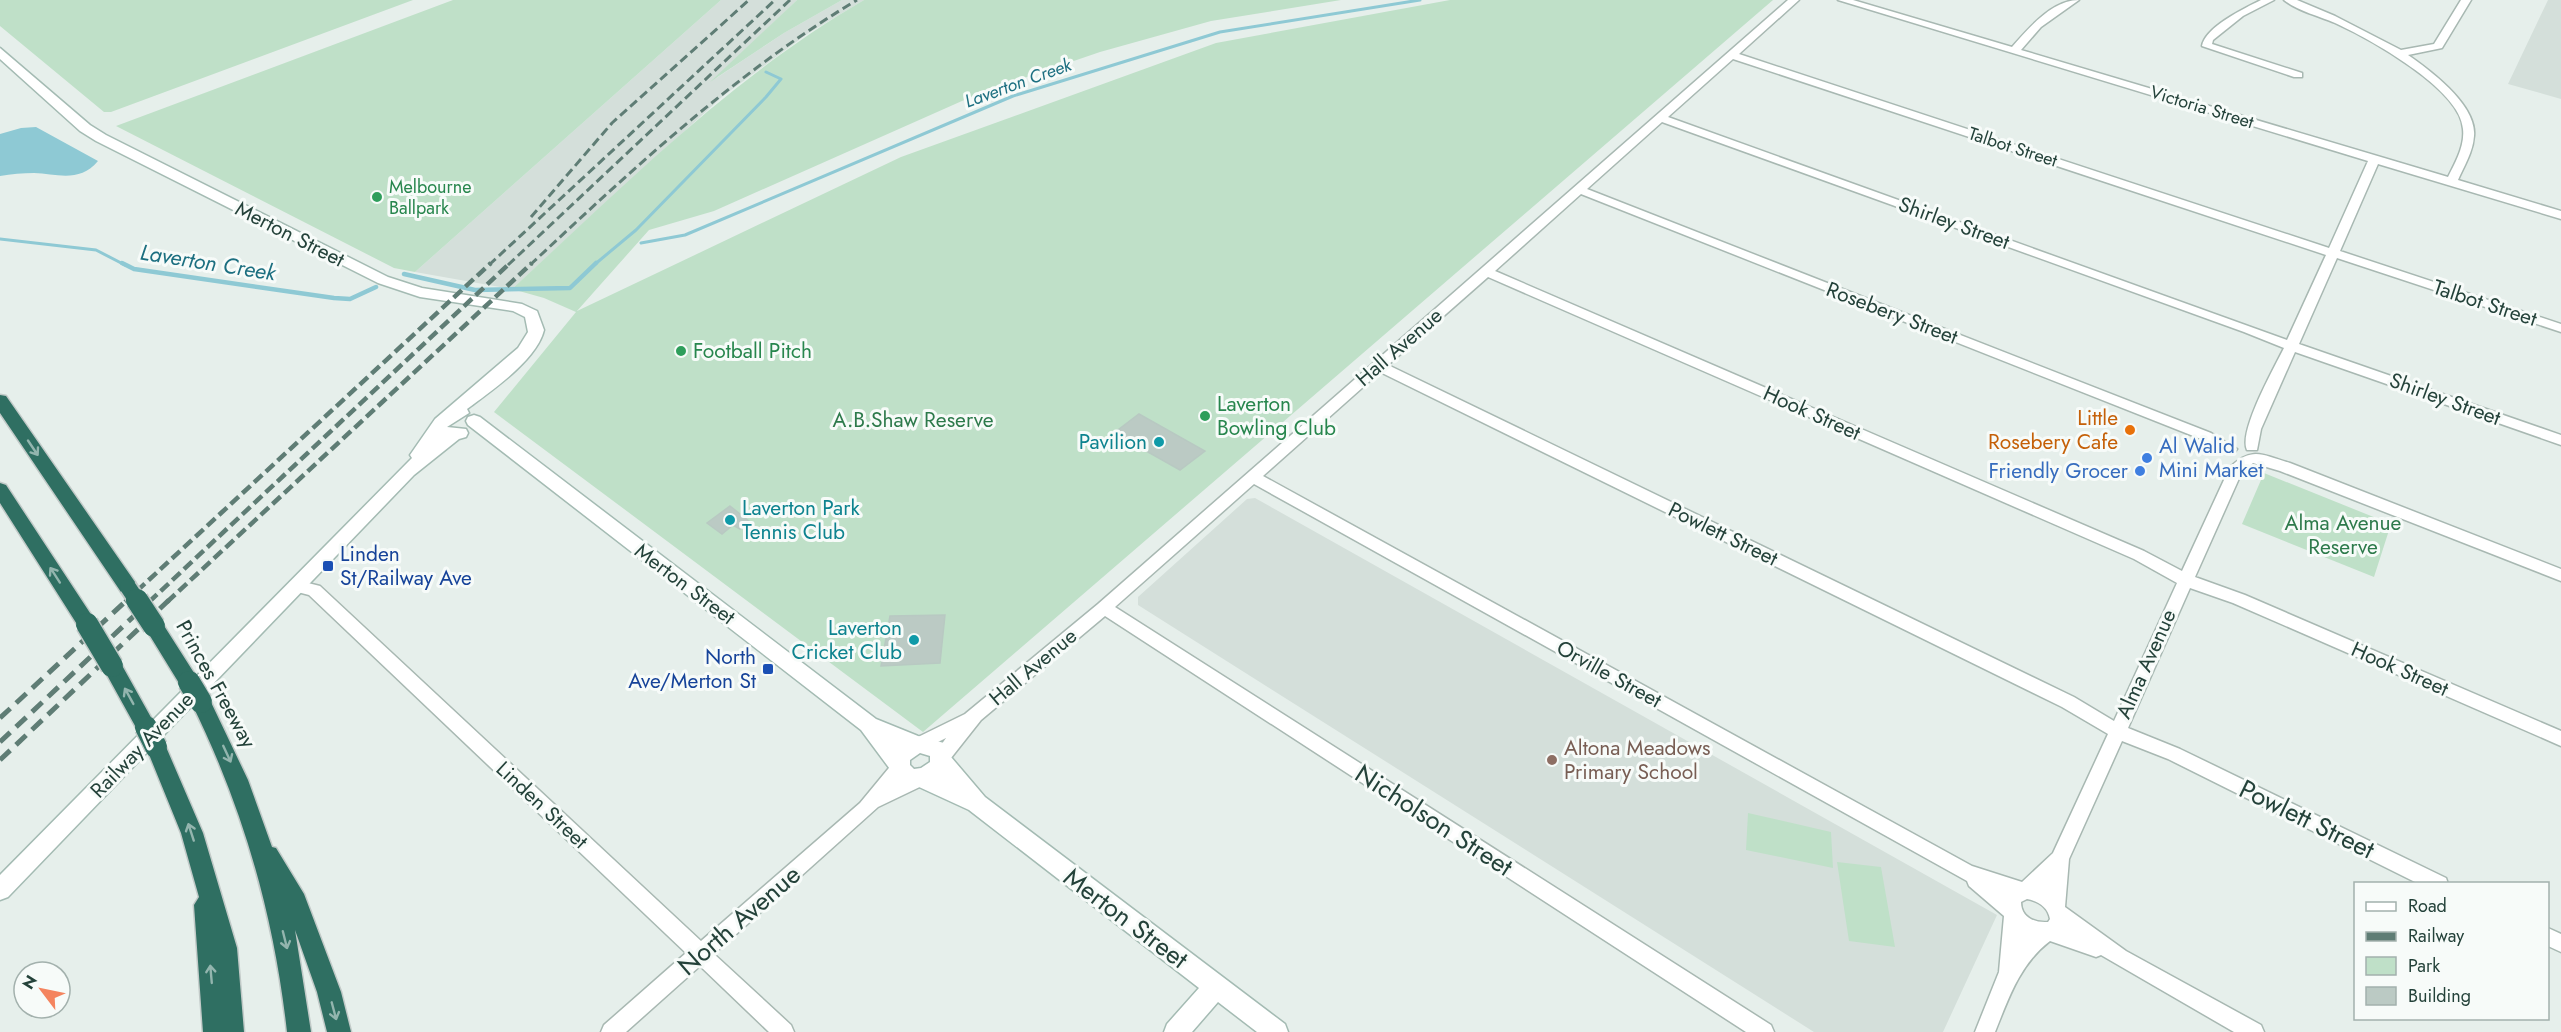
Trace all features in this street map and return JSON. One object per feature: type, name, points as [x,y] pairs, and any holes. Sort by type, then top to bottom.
[{"type":"highway","name":"Princes Freeway","points":[[0,400],[128,587],[189,682],[243,789],[261,843],[294,977],[299,1032]]},
{"type":"highway","points":[[0,489],[112,666],[146,727],[179,797],[201,862],[225,948],[232,1032]]},
{"type":"highway","points":[[261,843],[293,894],[329,992],[339,1032]]},
{"type":"highway","points":[[201,862],[215,1032]]},
{"type":"street","name":"Hall Avenue","points":[[941,759],[975,715],[1104,608],[1251,476],[1794,0]]},
{"type":"street","name":"Victoria Street","points":[[1843,0],[2561,215]]},
{"type":"street","points":[[2014,51],[2037,25],[2073,0]]},
{"type":"street","points":[[2269,0],[2240,14],[2208,39],[2207,46],[2298,75]]},
{"type":"street","points":[[2289,0],[2366,32],[2402,53],[2445,91],[2464,114],[2469,130],[2467,145],[2451,182]]},
{"type":"street","points":[[2402,53],[2438,46],[2466,0]]},
{"type":"street","name":"Merton Street","points":[[0,52],[85,128],[100,138],[344,261],[383,280],[420,292],[517,307],[532,314],[536,330],[533,340],[491,383],[443,421],[443,434],[456,434],[502,445]]},
{"type":"street","name":"Talbot Street","points":[[1731,55],[2561,328]]},
{"type":"street","name":"Shirley Street","points":[[1660,118],[2561,440]]},
{"type":"street","name":"Alma Avenue","points":[[2047,932],[2058,925],[2060,859],[2375,159]]},
{"type":"street","name":"Rosebery Street","points":[[1578,189],[2206,436],[2242,453],[2285,467],[2561,575]]},
{"type":"street","name":"Hook Street","points":[[1485,271],[2561,739]]},
{"type":"street","name":"Powlett Street","points":[[1378,366],[2435,882]]},
{"type":"street","name":"Merton Street","points":[[491,383],[474,420],[502,445],[868,724],[918,744]]},
{"type":"street","points":[[443,421],[466,413],[474,420]]},
{"type":"street","name":"Railway Avenue","points":[[0,890],[408,471],[456,434],[467,430],[474,420]]},
{"type":"street","name":"Railway Avenue","points":[[408,471],[443,421]]},
{"type":"street","name":"Orville Street","points":[[1251,476],[2018,901]]},
{"type":"street","name":"Linden Street","points":[[296,586],[314,590],[784,1032]]},
{"type":"street","name":"Nicholson Street","points":[[1104,608],[1764,1032]]},
{"type":"street","name":"Hall Avenue","points":[[918,744],[975,715]]},
{"type":"street","name":"Merton Street","points":[[868,724],[899,765]]},
{"type":"street","points":[[918,744],[932,746],[941,759],[936,770],[921,778],[904,776],[899,765],[903,753],[918,744]]},
{"type":"street","name":"Merton Street","points":[[941,759],[977,804]]},
{"type":"street","name":"North Avenue","points":[[611,1032],[866,807],[899,765]]},
{"type":"street","name":"Merton Street","points":[[921,778],[977,804],[1276,1032]]},
{"type":"street","name":"North Avenue","points":[[866,807],[901,786],[921,778]]},
{"type":"street","name":"Alma Avenue","points":[[2018,901],[2060,859]]},
{"type":"street","points":[[2018,901],[2043,895],[2057,910],[2119,957],[2254,1032]]},
{"type":"street","points":[[2018,901],[2031,930],[2047,932],[2119,957]]},
{"type":"street","points":[[1985,1032],[2009,972],[2018,901]]},
{"type":"street","points":[[2009,972],[2032,943],[2047,932]]},
{"type":"street","points":[[1180,1028],[1215,987]]},
{"type":"shaded area","points":[[721,0],[797,0],[715,79],[784,33],[842,0],[864,0],[807,34],[723,96],[512,289],[415,272]]},
{"type":"shaded area","points":[[2548,0],[2561,0],[2561,99],[2508,84]]},
{"type":"shaded area","name":"Altona Meadows Primary School","points":[[1255,498],[1997,915],[1943,1032],[1814,1032],[1138,605],[1138,597],[1247,499]]},
{"type":"green space","points":[[0,0],[413,0],[111,112],[104,112],[0,26]]},
{"type":"green space","name":"Melbourne Ballpark","points":[[453,0],[721,0],[415,272],[394,268],[116,126]]},
{"type":"green space","points":[[797,0],[842,0],[784,33],[710,82]]},
{"type":"green space","name":"A.B.Shaw Reserve","points":[[864,0],[1341,0],[1211,21],[1100,52],[980,93],[714,211],[649,230],[577,311],[901,157],[1216,43],[1450,0],[1773,0],[923,732],[494,412],[576,312],[544,298],[512,289],[680,134],[768,63]]},
{"type":"green space","name":"Alma Avenue Reserve","points":[[2264,473],[2391,524],[2374,577],[2242,524]]},
{"type":"green space","points":[[1748,813],[1831,832],[1833,868],[1746,850]]},
{"type":"green space","points":[[1837,862],[1881,867],[1895,947],[1849,941]]},
{"type":"water","points":[[36,127],[98,161],[91,168],[76,175],[30,173],[0,176],[0,134],[21,128]]},
{"type":"building","name":"Pavilion","points":[[1139,414],[1205,451],[1180,470],[1114,433]]},
{"type":"building","name":"Laverton Park Tennis Club","points":[[730,506],[750,522],[740,529],[733,525],[722,534],[707,523]]},
{"type":"building","name":"Laverton Cricket Club","points":[[945,615],[940,663],[881,666],[890,616]]},
{"type":"waterway","name":"Laverton Creek","points":[[641,243],[685,235],[1013,96],[1220,32],[1420,0]]},
{"type":"waterway","points":[[594,265],[636,230],[766,97],[781,79],[766,72]]},
{"type":"waterway","name":"Laverton Creek","points":[[0,239],[96,250],[125,265]]},
{"type":"waterway","name":"Laverton Creek","points":[[122,263],[134,269],[334,298],[350,299],[376,287]]},
{"type":"waterway","name":"Laverton Creek","points":[[404,274],[475,290],[570,288],[596,263]]},
{"type":"railway","points":[[531,217],[612,123],[749,0]]},
{"type":"railway","points":[[489,265],[775,0]]},
{"type":"railway","points":[[508,265],[790,0]]},
{"type":"railway","points":[[530,265],[647,158],[727,90],[812,28],[857,0]]},
{"type":"railway","points":[[125,602],[491,263]]},
{"type":"railway","points":[[149,602],[510,263]]},
{"type":"railway","points":[[167,602],[532,263]]},
{"type":"railway","points":[[0,718],[127,600]]},
{"type":"railway","points":[[0,742],[151,600]]},
{"type":"railway","points":[[0,760],[169,600]]},
{"type":"place","name":"Melbourne Ballpark","points":[[377,197]]},
{"type":"place","name":"Football Pitch","points":[[681,351]]},
{"type":"place","name":"Laverton Bowling Club","points":[[1205,416]]},
{"type":"place","name":"Little Rosebery Cafe","points":[[2130,430]]},
{"type":"place","name":"Pavilion","points":[[1159,442]]},
{"type":"place","name":"Al Walid Mini Market","points":[[2147,458]]},
{"type":"place","name":"Friendly Grocer","points":[[2140,471]]},
{"type":"place","name":"Laverton Park Tennis Club","points":[[730,520]]},
{"type":"place","name":"Linden St/Railway Ave","points":[[328,566]]},
{"type":"place","name":"Laverton Cricket Club","points":[[914,640]]},
{"type":"place","name":"North Ave/Merton St","points":[[768,669]]},
{"type":"place","name":"Altona Meadows Primary School","points":[[1552,760]]}]
